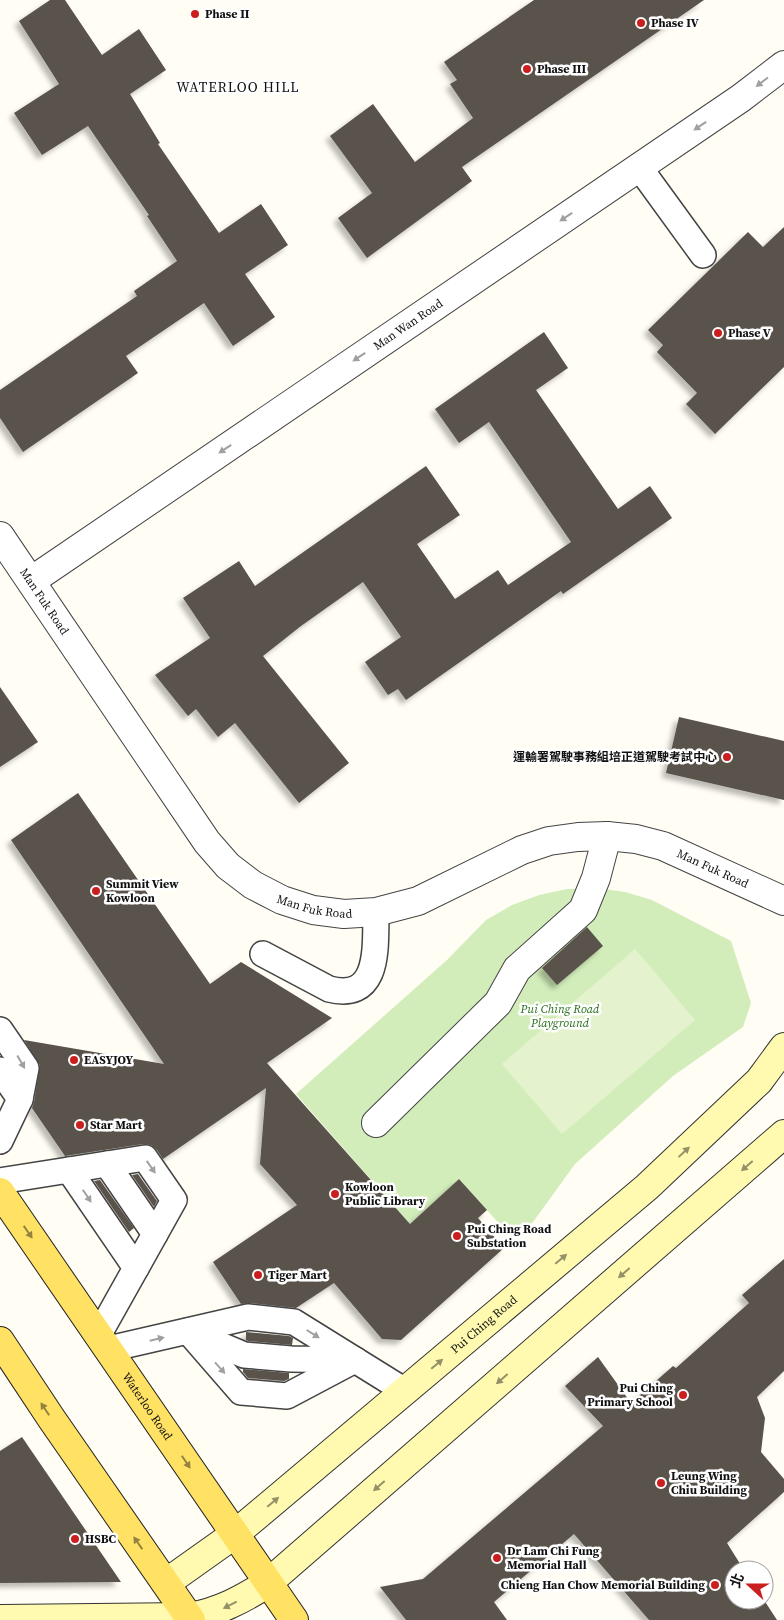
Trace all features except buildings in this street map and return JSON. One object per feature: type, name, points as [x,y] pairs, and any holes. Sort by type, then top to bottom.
[{"type":"main road","name":"Pui Ching Road","points":[[166,1583],[235,1534],[647,1187],[759,1080],[784,1047]]},
{"type":"main road","points":[[0,1619],[190,1618],[222,1609],[250,1595],[268,1583],[784,1134]]},
{"type":"main road","name":"Waterloo Road","points":[[0,1192],[294,1620]]},
{"type":"main road","points":[[0,1341],[190,1618]]},
{"type":"street","name":"Man Wan Road","points":[[31,581],[741,98],[784,65]]},
{"type":"street","name":"Man Fuk Road","points":[[0,536],[206,842],[228,866],[253,885],[282,900],[312,910],[344,914],[376,912],[418,901],[513,854],[549,841],[607,836],[636,839],[663,846],[784,901]]},
{"type":"street","points":[[376,1123],[498,1003],[517,969],[583,910],[596,878],[607,836]]},
{"type":"lane","points":[[639,167],[703,255]]},
{"type":"lane","points":[[263,954],[329,989],[339,991],[350,990],[360,986],[367,979],[372,969],[376,912]]},
{"type":"lane","points":[[0,1030],[26,1068],[20,1099],[0,1141]]},
{"type":"lane","points":[[0,1070],[20,1099]]},
{"type":"lane","points":[[0,1181],[145,1158],[174,1200],[136,1268],[104,1342]]},
{"type":"lane","points":[[107,1164],[155,1234]]},
{"type":"lane","points":[[69,1170],[136,1268]]},
{"type":"lane","points":[[104,1342],[188,1332],[248,1317],[294,1322],[405,1391]]},
{"type":"lane","points":[[188,1332],[241,1392],[287,1396],[354,1360]]},
{"type":"lane","points":[[188,1332],[244,1355],[291,1359],[354,1360]]},
{"type":"green space","name":"Pui Ching Road Playground","points":[[596,888],[625,892],[652,900],[731,941],[751,1003],[743,1027],[673,1076],[575,1164],[533,1222],[513,1239],[459,1179],[410,1224],[296,1094],[447,960],[486,920],[512,905],[539,895],[567,889]]},
{"type":"green space","points":[[635,949],[695,1020],[562,1134],[502,1064]]},
{"type":"place","name":"Phase II","points":[[195,14]]},
{"type":"place","name":"Phase IV","points":[[641,23]]},
{"type":"place","name":"Phase III","points":[[527,69]]},
{"type":"place","name":"Phase V","points":[[718,333]]},
{"type":"place","name":"運輸署駕駛事務組培正道駕駛考試中心","points":[[727,757]]},
{"type":"place","name":"Summit View Kowloon","points":[[96,891]]},
{"type":"place","name":"EASYJOY","points":[[74,1060]]},
{"type":"place","name":"Star Mart","points":[[80,1125]]},
{"type":"place","name":"Kowloon Public Library","points":[[335,1194]]},
{"type":"place","name":"Pui Ching Road Substation","points":[[457,1236]]},
{"type":"place","name":"Tiger Mart","points":[[258,1275]]},
{"type":"place","name":"Pui Ching Primary School","points":[[683,1395]]},
{"type":"place","name":"Leung Wing Chiu Building","points":[[661,1483]]},
{"type":"place","name":"HSBC","points":[[75,1539]]},
{"type":"place","name":"Dr Lam Chi Fung Memorial Hall","points":[[497,1558]]},
{"type":"place","name":"Chieng Han Chow Memorial Building","points":[[715,1585]]},
{"type":"district","name":"WATERLOO HILL","points":[[238,87]]}]
